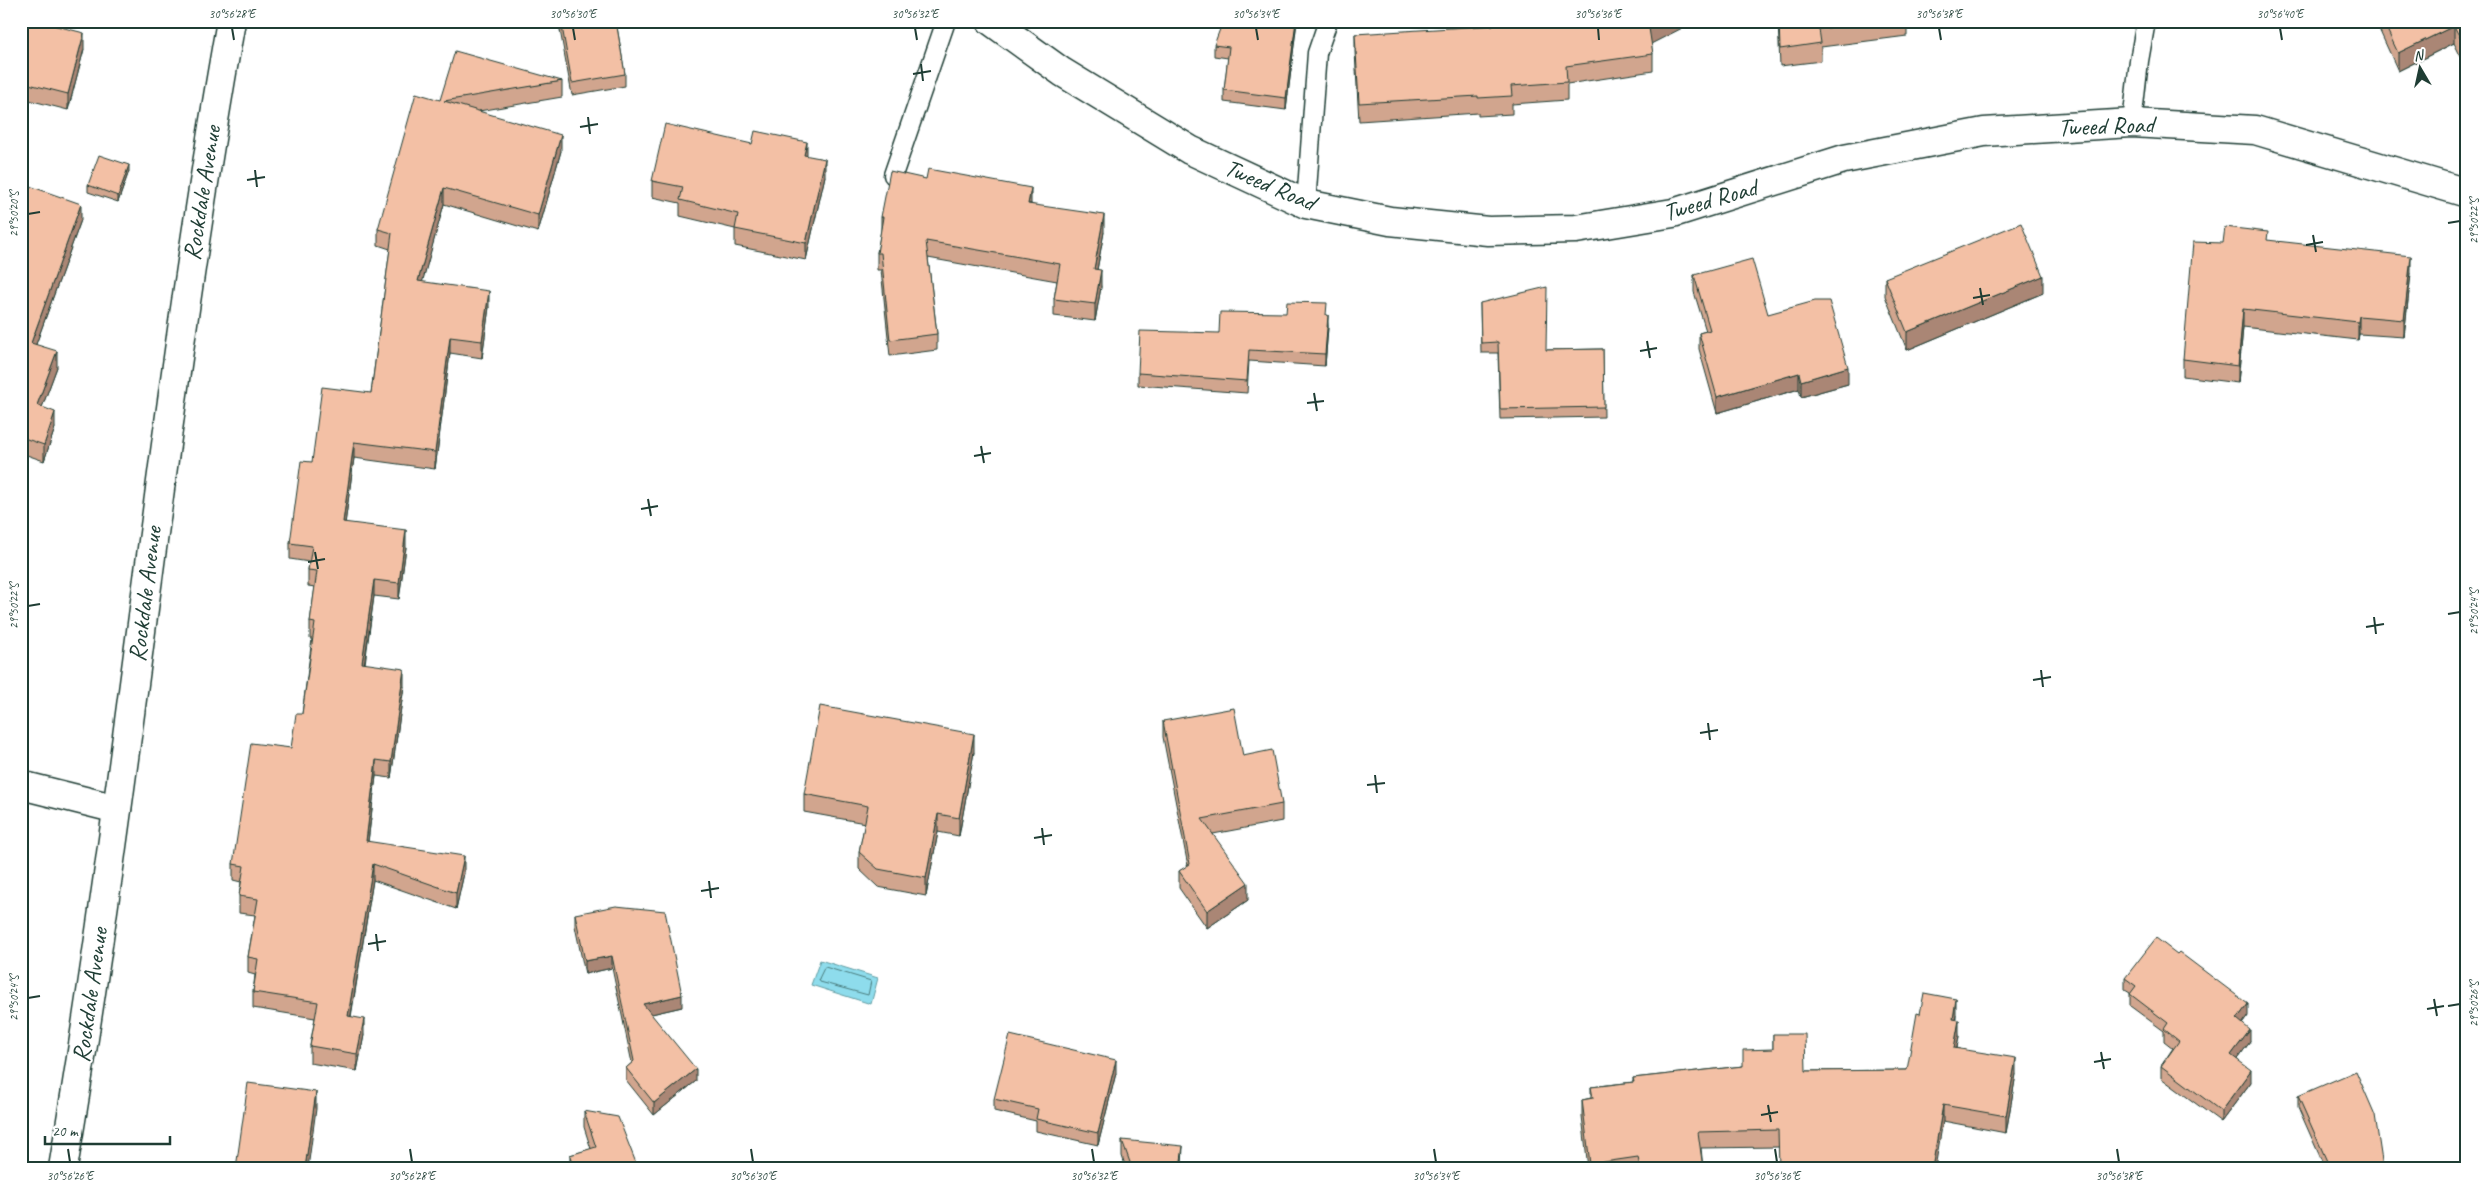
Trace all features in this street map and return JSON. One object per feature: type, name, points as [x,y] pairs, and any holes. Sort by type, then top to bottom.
[{"type":"street","name":"Rockdale Avenue","points":[[63,1168],[117,809],[182,326],[213,120],[231,21]]},
{"type":"street","name":"Tweed Road","points":[[990,21],[1062,72],[1190,150],[1306,204],[1390,221],[1488,231],[1576,229],[1673,212],[1844,160],[1984,132],[2132,123],[2254,130],[2467,193]]},
{"type":"street","points":[[21,785],[117,809]]},
{"type":"lane","points":[[893,176],[946,21]]},
{"type":"lane","points":[[1306,204],[1317,53],[1328,21]]},
{"type":"lane","points":[[2132,123],[2138,61],[2146,21]]},
{"type":"water","points":[[1488,21],[1542,21],[1538,34],[1494,28]]},
{"type":"water","points":[[820,960],[878,978],[871,1004],[811,985]]},
{"type":"building","points":[[21,21],[37,21],[84,33],[68,94],[21,82]]},
{"type":"building","points":[[561,21],[616,21],[625,74],[572,83]]},
{"type":"building","points":[[1223,21],[1296,21],[1286,98],[1224,90],[1229,47],[1214,45]]},
{"type":"building","points":[[1565,21],[1662,21],[1649,28],[1653,54],[1566,66],[1567,82],[1511,86],[1512,96],[1478,98],[1478,96],[1359,103],[1355,34]]},
{"type":"building","points":[[1779,21],[1884,21],[1819,29],[1821,43],[1780,49]]},
{"type":"building","points":[[2383,21],[2467,21],[2467,51],[2454,26],[2398,53]]},
{"type":"building","points":[[455,51],[562,81],[444,101],[561,135],[538,215],[444,188],[418,281],[489,291],[482,341],[450,337],[435,452],[354,442],[343,522],[406,530],[399,583],[374,580],[362,663],[404,669],[391,762],[376,760],[366,841],[464,856],[456,893],[373,864],[348,1016],[364,1019],[357,1054],[310,1046],[318,1002],[253,992],[258,959],[248,957],[258,899],[239,896],[244,866],[233,864],[251,743],[291,748],[296,714],[302,714],[315,623],[310,622],[317,571],[308,570],[312,546],[290,543],[301,461],[312,462],[322,387],[371,393],[392,233],[378,229],[416,93],[440,100]]},
{"type":"building","points":[[665,124],[752,144],[755,131],[807,142],[804,155],[825,159],[806,243],[735,229],[738,214],[680,200],[683,187],[652,181]]},
{"type":"building","points":[[99,155],[129,165],[118,196],[88,185]]},
{"type":"building","points":[[928,169],[1031,188],[1028,204],[1104,215],[1094,269],[1101,270],[1095,304],[1054,299],[1060,264],[926,241],[937,334],[890,340],[881,253],[877,253],[883,217],[881,217],[890,171],[926,179]]},
{"type":"building","points":[[21,183],[81,204],[31,343],[57,351],[37,405],[55,412],[44,445],[21,437]]},
{"type":"building","points":[[2021,223],[2043,276],[1907,332],[1885,278]]},
{"type":"building","points":[[2225,227],[2268,232],[2267,240],[2411,256],[2404,320],[2359,316],[2358,322],[2243,309],[2238,366],[2183,359],[2193,242],[2223,243]]},
{"type":"building","points":[[1752,259],[1768,314],[1815,301],[1829,301],[1848,367],[1801,381],[1799,373],[1717,397],[1699,333],[1710,330],[1694,275]]},
{"type":"building","points":[[1547,287],[1546,350],[1603,349],[1604,407],[1500,409],[1498,342],[1481,343],[1480,303]]},
{"type":"building","points":[[1287,302],[1327,303],[1325,354],[1249,350],[1247,381],[1138,373],[1140,331],[1219,333],[1220,312],[1286,313]]},
{"type":"building","points":[[820,706],[974,734],[959,818],[938,814],[926,878],[878,869],[859,852],[868,806],[804,794]]},
{"type":"building","points":[[1234,708],[1243,756],[1272,750],[1282,804],[1202,819],[1248,883],[1207,911],[1179,871],[1190,864],[1163,721]]},
{"type":"building","points":[[616,906],[665,911],[682,995],[643,1004],[696,1069],[654,1103],[626,1068],[634,1061],[612,956],[585,961],[575,914]]},
{"type":"building","points":[[2156,938],[2177,954],[2179,952],[2248,1004],[2237,1019],[2250,1030],[2231,1055],[2251,1070],[2221,1111],[2161,1066],[2179,1041],[2164,1029],[2168,1023],[2130,994],[2136,986],[2125,978]]},
{"type":"building","points":[[1924,993],[1956,999],[1953,1019],[1959,1020],[1954,1048],[2016,1058],[2006,1116],[1943,1105],[1932,1168],[1779,1168],[1778,1130],[1698,1132],[1703,1168],[1640,1168],[1638,1157],[1590,1164],[1582,1100],[1593,1098],[1591,1087],[1634,1082],[1633,1078],[1743,1066],[1743,1050],[1773,1049],[1773,1034],[1805,1034],[1806,1071],[1907,1070],[1917,1013],[1920,1014]]},
{"type":"building","points":[[1010,1035],[1116,1060],[1098,1133],[1036,1119],[1038,1109],[994,1099]]},
{"type":"building","points":[[2356,1071],[2375,1115],[2383,1168],[2330,1168],[2298,1096]]},
{"type":"building","points":[[248,1083],[316,1092],[305,1168],[236,1168]]},
{"type":"building","points":[[584,1111],[618,1117],[638,1168],[559,1168],[558,1165],[571,1161],[570,1155],[596,1147]]},
{"type":"building","points":[[1122,1140],[1183,1146],[1180,1168],[1132,1168]]}]
